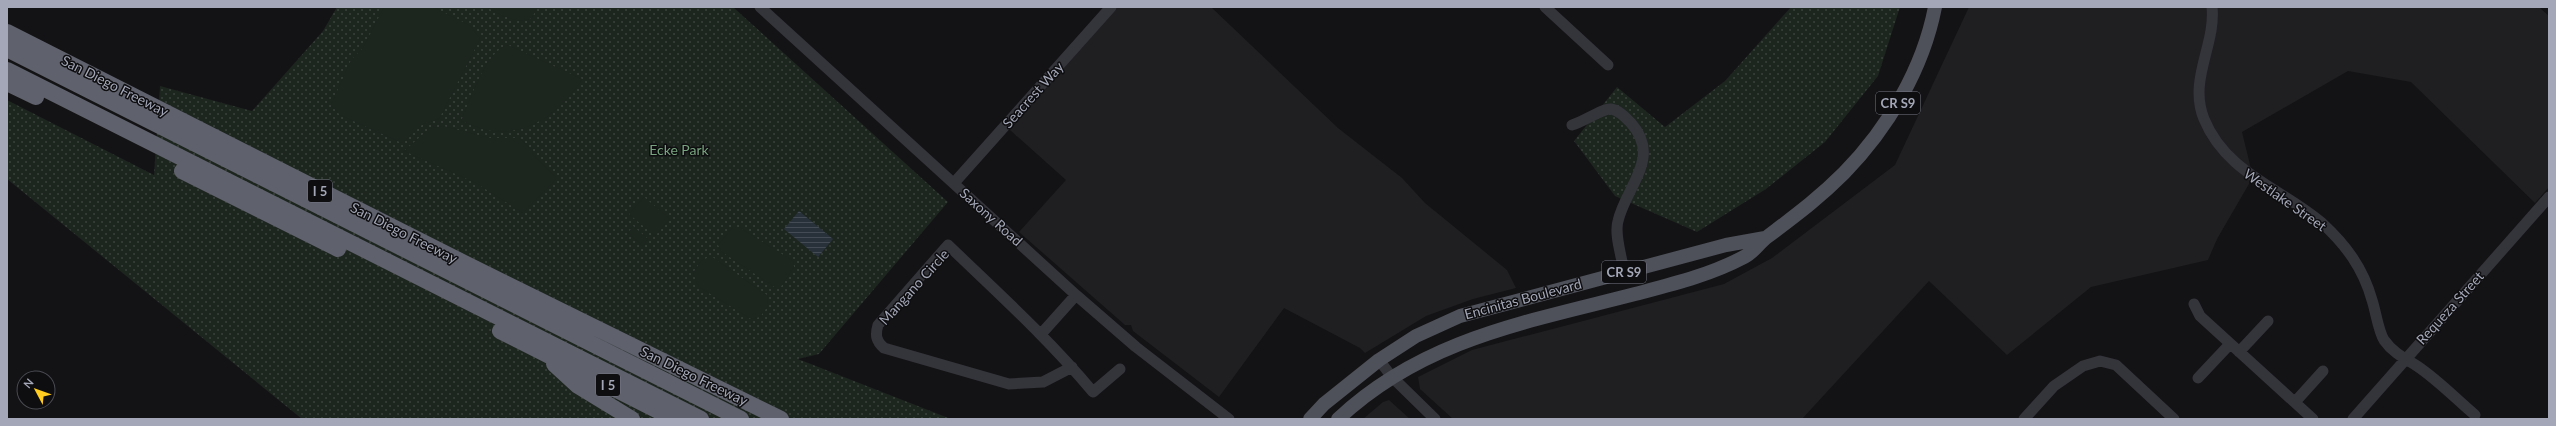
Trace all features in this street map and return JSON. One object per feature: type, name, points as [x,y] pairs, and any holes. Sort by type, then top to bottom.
[{"type":"highway","name":"San Diego Freeway","points":[[7,32],[464,263],[781,419]]},
{"type":"highway","points":[[7,49],[742,419]]},
{"type":"highway","points":[[7,70],[702,419]]},
{"type":"highway","name":"I 5","points":[[7,83],[674,419]]},
{"type":"highway","points":[[542,352],[578,386],[632,419]]},
{"type":"highway","points":[[766,411],[789,419]]},
{"type":"main road","name":"Encinitas Boulevard","points":[[1338,419],[1392,377],[1438,351],[1476,337],[1712,272],[1747,256],[1765,238],[1815,202],[1865,152],[1899,102],[1926,43],[1935,7]]},
{"type":"main road","name":"Encinitas Boulevard","points":[[1310,419],[1324,404],[1379,360],[1416,336],[1460,316],[1726,245],[1765,238]]},
{"type":"street","name":"Saxony Road","points":[[760,7],[1076,295],[1136,347],[1229,419]]},
{"type":"street","name":"Seacrest Way","points":[[954,183],[1112,7]]},
{"type":"street","points":[[1546,7],[1608,65]]},
{"type":"street","name":"Westlake Street","points":[[2212,7],[2213,18],[2200,69],[2198,100],[2204,120],[2216,143],[2242,170],[2320,222],[2343,243],[2356,259],[2371,295],[2384,340],[2405,360],[2417,366],[2475,415]]},
{"type":"street","points":[[1572,125],[1610,108],[1617,110],[1626,118],[1640,138],[1644,152],[1643,164],[1617,222],[1624,272]]},
{"type":"street","name":"Requeza Street","points":[[2353,419],[2549,198]]},
{"type":"street","name":"Mangano Circle","points":[[1072,367],[1043,382],[1009,384],[884,348],[878,342],[876,332],[878,325],[948,245],[1042,333],[1072,367],[1093,392],[1120,369]]},
{"type":"street","points":[[1042,333],[1076,295]]},
{"type":"street","points":[[2194,304],[2200,316],[2313,419]]},
{"type":"street","points":[[2239,352],[2268,322]]},
{"type":"street","points":[[2198,378],[2230,344]]},
{"type":"street","points":[[1379,360],[1392,377],[1435,419]]},
{"type":"street","points":[[2024,419],[2054,386],[2083,366],[2100,361],[2116,365],[2174,419]]},
{"type":"street","points":[[2295,402],[2323,371]]},
{"type":"shaded area","points":[[1116,7],[1211,7],[1338,128],[1402,178],[1425,203],[1507,270],[1516,288],[1473,299],[1426,316],[1365,353],[1360,348],[1284,308],[1219,397],[1133,331],[1131,325],[1125,325],[1019,232],[1066,180],[1010,130]]},
{"type":"shaded area","points":[[1969,7],[2539,7],[2549,16],[2549,187],[2535,203],[2411,82],[2348,71],[2242,132],[2253,177],[2217,239],[2208,260],[2091,287],[2007,355],[1929,281],[1802,419],[1453,419],[1420,389],[1418,377],[1472,350],[1724,284],[1772,258],[1895,165]]},
{"type":"shaded area","points":[[799,211],[833,239],[818,257],[784,229]]},
{"type":"shaded area","points":[[1389,400],[1410,419],[1363,419],[1383,402]]},
{"type":"green space","name":"Ecke Park","points":[[337,7],[733,7],[948,202],[819,354],[798,359],[951,419],[302,419],[7,179],[7,100],[154,175],[160,86],[252,111],[323,31]]},
{"type":"green space","points":[[384,7],[433,7],[471,26],[480,39],[439,119],[423,124],[402,143],[340,115],[331,105],[351,60],[363,48]]},
{"type":"green space","points":[[486,7],[537,7],[532,18],[520,20],[508,18]]},
{"type":"green space","points":[[1791,7],[1900,7],[1878,76],[1825,142],[1766,189],[1697,232],[1615,196],[1574,141],[1617,87],[1665,127],[1725,81]]},
{"type":"green space","points":[[508,45],[582,79],[564,102],[542,120],[530,126],[516,130],[487,130],[461,121],[474,89],[486,66],[500,49]]},
{"type":"green space","points":[[443,126],[490,138],[519,138],[533,151],[532,154],[557,178],[523,213],[476,183],[404,151],[429,129]]},
{"type":"green space","points":[[644,197],[670,219],[655,236],[629,214]]},
{"type":"green space","points":[[633,226],[648,239],[643,246],[628,233]]},
{"type":"green space","points":[[733,227],[739,227],[793,261],[794,267],[780,288],[776,288],[722,252],[718,245]]},
{"type":"green space","points":[[711,256],[767,295],[768,306],[760,317],[751,319],[699,287],[693,273],[701,261]]}]
